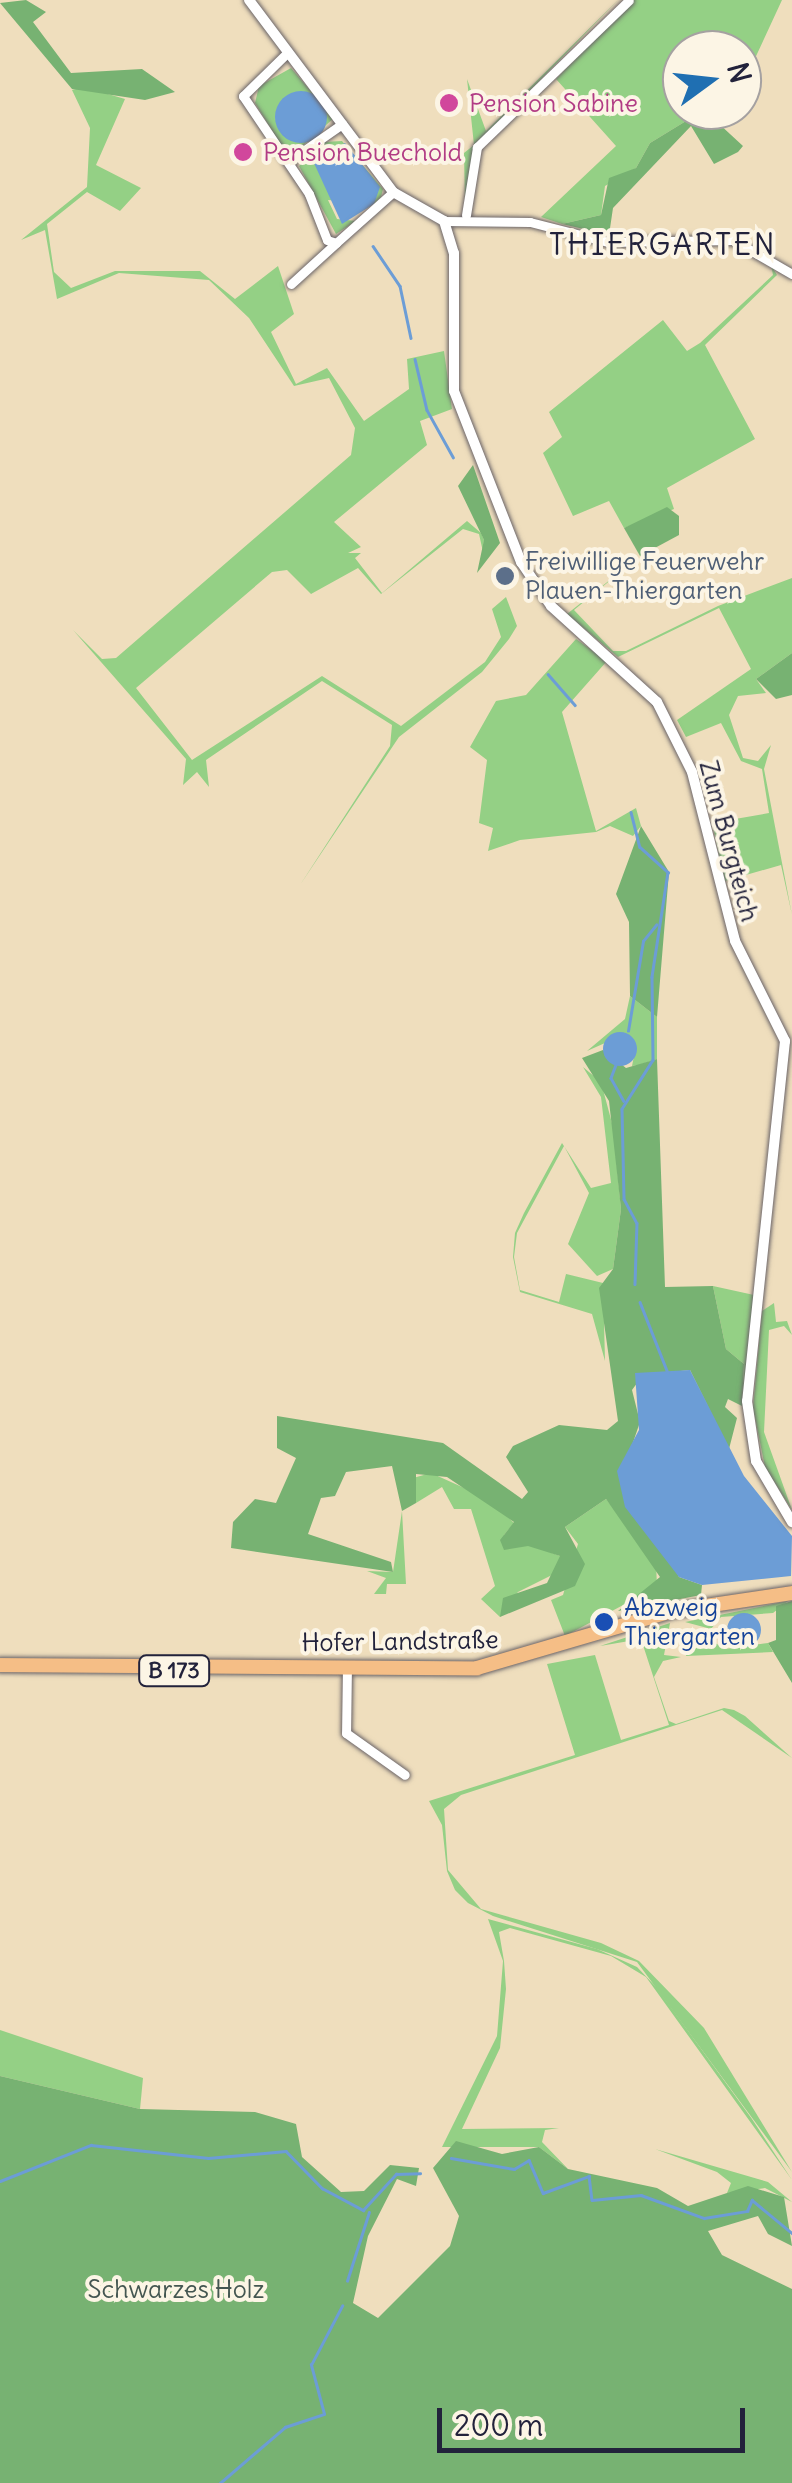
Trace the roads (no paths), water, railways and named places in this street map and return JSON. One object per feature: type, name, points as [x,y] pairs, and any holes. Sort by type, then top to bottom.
[{"type":"main road","name":"Hofer Landstraße","points":[[0,1666],[140,1672],[348,1662],[502,1665],[672,1612],[792,1593]]},
{"type":"street","points":[[249,0],[392,192],[444,221],[466,215],[608,242],[733,240],[792,274]]},
{"type":"street","points":[[466,215],[477,147],[629,0]]},
{"type":"street","points":[[288,52],[243,96],[289,161],[336,243]]},
{"type":"street","points":[[289,161],[342,124]]},
{"type":"street","points":[[291,284],[392,192]]},
{"type":"street","name":"Zum Burgteich","points":[[444,221],[454,254],[450,365],[472,448],[551,606],[668,717],[692,772],[735,941],[782,1027],[777,1169],[747,1401],[756,1460],[792,1522]]},
{"type":"street","points":[[348,1662],[346,1733],[405,1775]]},
{"type":"water","points":[[301,91],[320,98],[327,117],[320,136],[301,143],[282,136],[275,117],[282,98]]},
{"type":"water","points":[[345,143],[380,187],[374,204],[342,224],[313,161]]},
{"type":"water","points":[[620,1032],[632,1037],[637,1049],[632,1061],[620,1066],[608,1061],[603,1049],[608,1037]]},
{"type":"water","points":[[690,1370],[744,1476],[792,1536],[791,1576],[702,1585],[679,1577],[625,1507],[617,1471],[639,1430],[635,1373]]},
{"type":"water","points":[[744,1613],[756,1618],[761,1630],[756,1642],[744,1647],[732,1642],[727,1630],[732,1618]]},
{"type":"waterway","points":[[373,246],[400,286],[411,338]]},
{"type":"waterway","points":[[415,359],[427,410],[453,457]]},
{"type":"waterway","points":[[548,674],[575,705]]},
{"type":"waterway","points":[[631,812],[640,847],[668,872],[652,977],[653,1060],[622,1109],[624,1199],[637,1223],[635,1284]]},
{"type":"waterway","points":[[628,1031],[643,941],[656,925]]},
{"type":"waterway","points":[[616,1065],[611,1078],[624,1101]]},
{"type":"waterway","points":[[640,1302],[668,1373]]},
{"type":"waterway","points":[[0,2181],[91,2145],[208,2158],[286,2151],[322,2188],[363,2210],[396,2174],[420,2173]]},
{"type":"waterway","points":[[451,2158],[514,2169],[529,2160],[543,2193],[589,2176],[592,2200],[641,2195],[704,2218],[747,2211],[752,2200],[792,2233]]},
{"type":"waterway","points":[[347,2281],[369,2212]]},
{"type":"waterway","points":[[220,2483],[285,2427],[324,2414],[311,2365],[342,2306]]},
{"type":"place","name":"Pension Sabine","points":[[449,103]]},
{"type":"place","name":"Pension Buechold","points":[[243,152]]},
{"type":"place","name":"Freiwillige Feuerwehr Plauen-Thiergarten","points":[[505,576]]},
{"type":"place","name":"Abzweig Thiergarten","points":[[604,1622]]},
{"type":"district","name":"THIERGARTEN","points":[[663,244]]},
{"type":"park label","name":"Schwarzes Holz","points":[[176,2289]]}]
